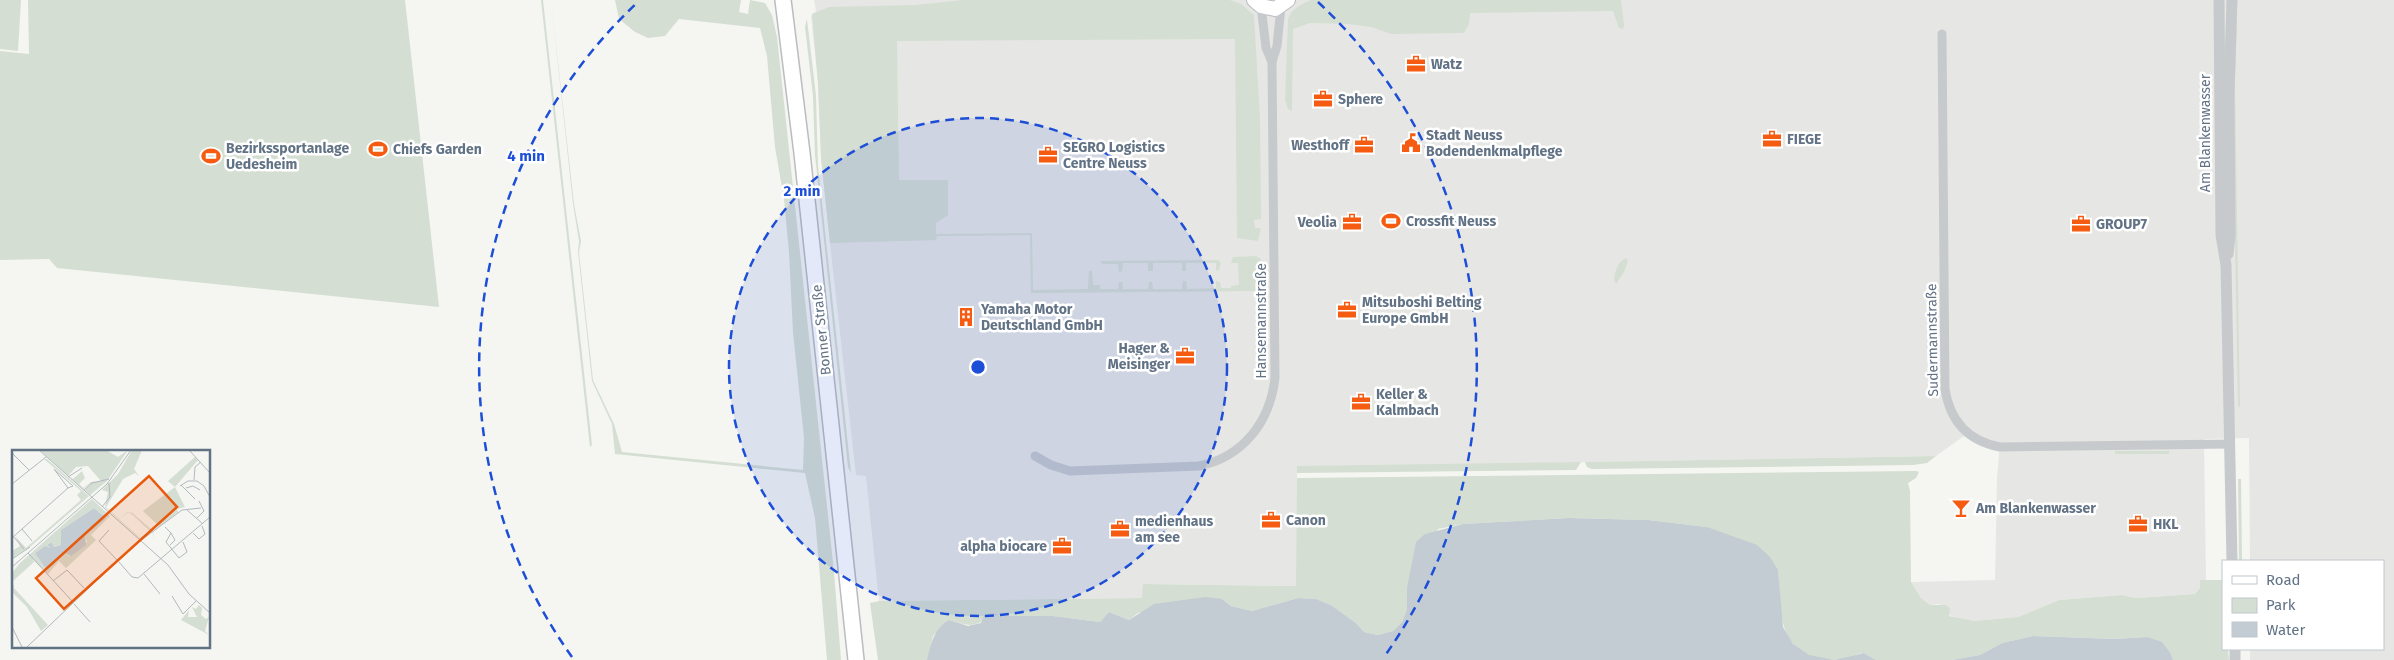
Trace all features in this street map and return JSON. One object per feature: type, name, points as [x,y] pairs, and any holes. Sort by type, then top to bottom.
[{"type":"main road","name":"Bonner Straße","points":[[783,0],[802,153],[856,660]]},
{"type":"main road","points":[[1257,3],[1268,8],[1284,3]]},
{"type":"street","name":"Am Blankenwasser","points":[[2219,0],[2221,235],[2226,265],[2232,560]]},
{"type":"street","name":"Am Blankenwasser","points":[[2226,265],[2230,236],[2229,91],[2232,0]]},
{"type":"street","name":"Hansemannstraße","points":[[1257,3],[1266,48],[1272,62]]},
{"type":"street","name":"Hansemannstraße","points":[[1035,456],[1051,465],[1070,470],[1199,466],[1235,451],[1252,435],[1262,422],[1273,392],[1275,367],[1272,62],[1277,46],[1284,3]]},
{"type":"street","name":"Sudermannstraße","points":[[1942,34],[1945,389],[1947,402],[1958,424],[1978,441],[2000,447],[2230,444]]},
{"type":"shaded area","points":[[814,0],[2394,0],[2394,660],[2250,660],[2250,650],[2384,650],[2384,560],[2250,560],[2249,438],[2204,439],[2206,580],[2200,580],[2200,588],[2195,594],[2136,598],[2122,595],[2059,600],[2018,617],[1974,621],[1956,618],[1949,615],[1939,604],[1930,605],[1921,598],[1911,582],[1995,580],[1997,478],[2000,443],[1993,442],[1971,431],[1936,456],[1534,463],[1297,473],[1297,586],[1144,584],[1143,598],[879,601],[866,476],[856,475],[830,243],[821,158],[818,83],[811,16],[816,11]]},
{"type":"green space","points":[[0,0],[21,0],[18,51],[0,49]]},
{"type":"green space","name":"Bezirkssportanlage Uedesheim","points":[[28,0],[405,0],[439,307],[57,268],[49,259],[0,260],[0,51],[29,54]]},
{"type":"green space","points":[[541,0],[543,0],[592,445],[590,447]]},
{"type":"green space","points":[[551,0],[574,204],[581,241],[579,253],[593,380],[614,424],[622,452],[803,470],[804,438],[793,332],[784,199],[775,147],[767,56],[760,28],[679,19],[665,36],[648,38],[635,32],[619,19],[615,0],[741,0],[739,12],[748,14],[750,0],[765,3],[772,15],[777,37],[834,572],[841,660],[827,660],[815,518],[805,473],[615,454],[612,424],[592,381],[578,252],[579,241],[573,204]]},
{"type":"green space","points":[[963,0],[1230,0],[1241,4],[1254,15],[1260,119],[1261,219],[1254,220],[1255,228],[1261,228],[1258,241],[1237,238],[1235,39],[897,41],[899,180],[948,180],[948,215],[936,223],[936,234],[1032,233],[1033,290],[1088,289],[1089,271],[1092,271],[1093,285],[1100,285],[1100,289],[1118,289],[1119,282],[1122,282],[1123,289],[1148,289],[1149,282],[1152,282],[1153,289],[1182,289],[1183,281],[1186,281],[1187,289],[1216,288],[1216,281],[1220,282],[1221,288],[1231,288],[1231,286],[1239,285],[1238,263],[1231,263],[1233,257],[1256,256],[1261,259],[1261,291],[1031,293],[1030,235],[937,236],[936,240],[830,243],[821,158],[818,83],[812,14],[829,7],[915,5]]},
{"type":"green space","points":[[1311,0],[1621,0],[1624,25],[1623,29],[1619,28],[1613,11],[1470,13],[1469,24],[1464,33],[1391,34],[1371,27],[1310,23],[1293,29],[1292,111],[1288,109],[1285,101],[1288,19],[1294,9]]},
{"type":"green space","points":[[2237,18],[2235,88],[2240,406],[2238,408],[2232,88]]},
{"type":"green space","points":[[807,19],[816,96],[818,166],[851,473],[848,467],[815,155],[813,96],[805,27]]},
{"type":"green space","points":[[1626,258],[1628,261],[1624,272],[1616,284],[1614,279],[1616,270],[1621,261]]},
{"type":"green space","points":[[1218,260],[1221,263],[1219,270],[1216,271],[1216,263],[1186,263],[1186,271],[1182,271],[1182,263],[1153,263],[1153,271],[1148,271],[1148,263],[1123,263],[1122,271],[1119,272],[1118,264],[1102,264],[1101,261]]},
{"type":"green space","points":[[2115,451],[2169,451],[2169,454],[2115,454]]},
{"type":"green space","points":[[1936,456],[1927,463],[1913,465],[1592,469],[1587,467],[1585,462]]},
{"type":"green space","points":[[1581,462],[1576,470],[1297,473],[1297,466]]},
{"type":"green space","points":[[1916,471],[1919,472],[1916,478],[1908,483],[1910,491],[1911,582],[1921,598],[1930,605],[1946,605],[1950,608],[1949,616],[1974,621],[2018,617],[2059,600],[2122,595],[2136,598],[2195,594],[2200,588],[2200,580],[2222,580],[2222,650],[2228,650],[2229,660],[2173,660],[2171,654],[2147,637],[2115,639],[2033,636],[2002,643],[1980,655],[1951,660],[1876,660],[1864,653],[1837,660],[1814,657],[1801,651],[1791,642],[1785,630],[1780,602],[1778,570],[1707,527],[1648,520],[1569,518],[1463,524],[1438,529],[1407,588],[1407,609],[1402,622],[1393,631],[1378,635],[1364,632],[1356,623],[1331,605],[1316,599],[1298,598],[1252,611],[1231,606],[1222,599],[1138,613],[1129,620],[1109,612],[1100,622],[1053,616],[1001,616],[993,613],[977,624],[972,625],[949,620],[933,636],[927,660],[878,660],[870,603],[879,601],[1142,598],[1143,584],[1296,586],[1297,478]]},
{"type":"green space","points":[[2238,479],[2241,479],[2242,560],[2239,560]]},
{"type":"water","points":[[1569,518],[1648,520],[1707,527],[1757,545],[1770,557],[1778,570],[1783,627],[1793,644],[1809,655],[1834,660],[927,660],[937,632],[949,620],[968,626],[981,623],[984,616],[993,613],[1001,616],[1053,616],[1100,622],[1109,612],[1129,620],[1154,604],[1205,597],[1222,599],[1231,606],[1252,611],[1298,598],[1316,599],[1331,605],[1356,623],[1364,632],[1378,635],[1393,631],[1402,622],[1407,609],[1407,588],[1416,542],[1425,534],[1463,524]]},
{"type":"water","points":[[2033,636],[2115,639],[2147,637],[2162,642],[2173,660],[1951,660],[1980,655],[2002,643]]},
{"type":"water","points":[[1864,653],[1876,660],[1834,660]]},
{"type":"place","name":"Watz","points":[[1416,64]]},
{"type":"place","name":"Sphere","points":[[1323,99]]},
{"type":"place","name":"FIEGE","points":[[1772,139]]},
{"type":"place","name":"Stadt Neuss Bodendenkmalpflege","points":[[1411,143]]},
{"type":"place","name":"Westhoff","points":[[1364,145]]},
{"type":"place","name":"Chiefs Garden","points":[[378,149]]},
{"type":"place","name":"SEGRO Logistics Centre Neuss","points":[[1048,155]]},
{"type":"place","name":"Bezirkssportanlage Uedesheim","points":[[211,156]]},
{"type":"place","name":"Crossfit Neuss","points":[[1391,221]]},
{"type":"place","name":"Veolia","points":[[1352,222]]},
{"type":"place","name":"GROUP7","points":[[2081,224]]},
{"type":"place","name":"Mitsuboshi Belting Europe GmbH","points":[[1347,310]]},
{"type":"place","name":"Yamaha Motor Deutschland GmbH","points":[[966,317]]},
{"type":"place","name":"Hager & Meisinger","points":[[1185,356]]},
{"type":"place","name":"Keller & Kalmbach","points":[[1361,402]]},
{"type":"place","name":"Am Blankenwasser","points":[[1961,508]]},
{"type":"place","name":"Canon","points":[[1271,520]]},
{"type":"place","name":"HKL","points":[[2138,524]]},
{"type":"place","name":"medienhaus am see","points":[[1120,529]]},
{"type":"place","name":"alpha biocare","points":[[1062,546]]}]
